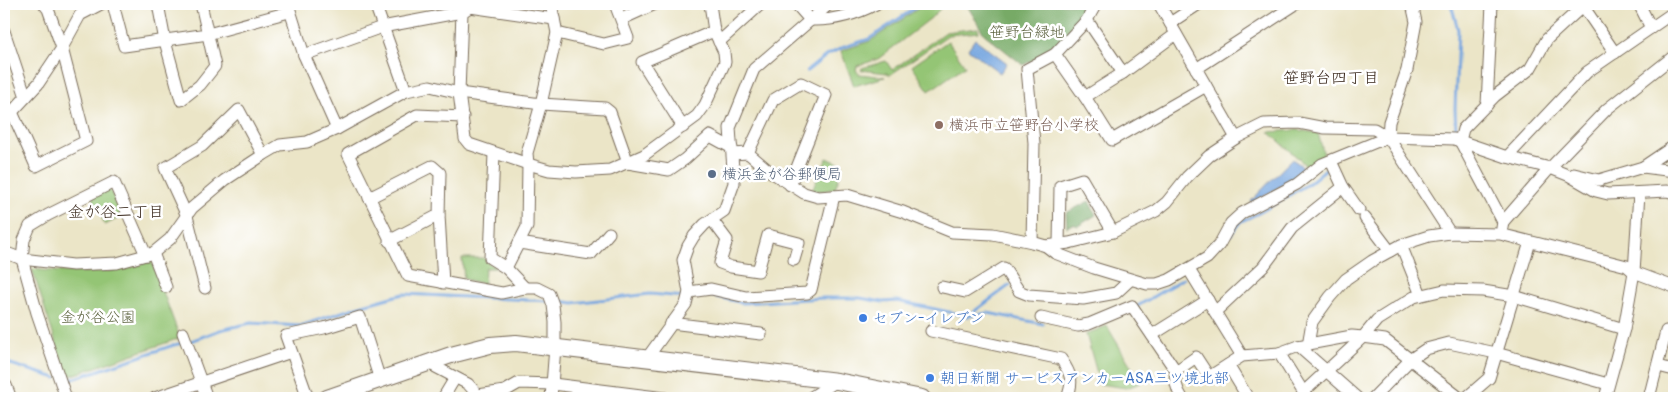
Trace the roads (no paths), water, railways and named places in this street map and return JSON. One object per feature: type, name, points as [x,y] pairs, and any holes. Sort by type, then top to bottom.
[{"type":"street","points":[[44,4],[62,48],[86,141],[36,166],[8,113],[38,84],[62,48],[80,15],[101,4]]},
{"type":"street","points":[[113,4],[124,46],[208,34],[288,8],[304,55],[337,129]]},
{"type":"street","points":[[158,4],[165,41],[181,100],[200,85],[215,66],[201,4]]},
{"type":"street","points":[[375,4],[406,91]]},
{"type":"street","points":[[506,268],[527,227],[527,153],[541,104],[557,33],[551,4]]},
{"type":"street","points":[[557,33],[604,44],[628,38],[615,4]]},
{"type":"street","points":[[622,19],[655,4]]},
{"type":"street","points":[[469,8],[459,93],[465,139],[469,144],[528,164],[549,170],[576,172],[610,170],[628,164],[634,158],[644,155],[697,116],[705,105],[725,62],[724,52],[716,36],[710,4]]},
{"type":"street","points":[[683,127],[642,62],[716,36],[761,4]]},
{"type":"street","points":[[796,4],[810,20],[829,21],[865,10],[876,4]]},
{"type":"street","points":[[647,358],[686,304],[689,292],[683,260],[694,236],[724,211],[734,183],[730,128],[754,69],[829,4]]},
{"type":"street","points":[[1032,242],[1034,143],[1027,70],[1055,54],[1087,20],[1096,4]]},
{"type":"street","points":[[1159,4],[1236,138]]},
{"type":"street","points":[[1170,23],[1199,4]]},
{"type":"street","points":[[1196,69],[1296,4]]},
{"type":"street","points":[[1388,137],[1390,122],[1406,70],[1415,28],[1416,22],[1412,4]]},
{"type":"street","points":[[1639,4],[1651,28]]},
{"type":"street","points":[[1487,104],[1494,5]]},
{"type":"street","points":[[1503,222],[1460,141],[1463,129],[1494,96],[1530,69],[1547,40],[1584,5],[1615,53]]},
{"type":"street","points":[[304,55],[382,28],[469,8],[554,19]]},
{"type":"street","points":[[1506,157],[1587,72],[1674,12]]},
{"type":"street","points":[[1087,20],[1123,73]]},
{"type":"street","points":[[4,31],[26,97]]},
{"type":"street","points":[[1085,97],[1123,73],[1176,34]]},
{"type":"street","points":[[1055,54],[1112,140],[1206,86]]},
{"type":"street","points":[[1500,234],[1503,222],[1550,168],[1607,109],[1674,56]]},
{"type":"street","points":[[748,153],[773,100],[802,83],[826,95],[790,185]]},
{"type":"street","points":[[4,252],[22,259],[73,266],[117,263],[150,254],[170,239],[192,208],[225,180],[262,155],[280,145],[307,142],[337,129],[406,91],[430,86],[459,93],[541,104],[605,108],[610,112],[628,164]]},
{"type":"street","points":[[205,288],[187,216],[165,168],[202,146],[239,110],[262,155]]},
{"type":"street","points":[[463,117],[417,115],[348,154],[389,241],[408,276],[502,293],[526,288],[537,288],[548,294],[553,305],[555,347],[551,398]]},
{"type":"street","points":[[628,164],[669,170],[685,159],[710,136],[733,151],[748,153],[768,170],[804,193],[818,197],[847,195],[903,212],[952,232],[993,234],[1046,246],[1059,245],[1113,232],[1156,211],[1167,202],[1198,165],[1236,138],[1264,124],[1300,123],[1325,128],[1374,129],[1388,137],[1450,233]]},
{"type":"street","points":[[1046,246],[1055,253],[1130,280],[1157,284],[1190,269],[1213,252],[1231,223],[1237,217],[1297,184],[1322,164],[1388,137],[1454,139],[1506,157],[1550,168],[1570,176],[1596,191],[1608,194],[1667,191],[1674,193]]},
{"type":"street","points":[[1570,176],[1574,174],[1600,180],[1643,166],[1674,146]]},
{"type":"street","points":[[494,153],[490,258],[506,268],[526,288]]},
{"type":"street","points":[[1331,161],[1343,187],[1390,251]]},
{"type":"street","points":[[369,198],[432,166],[440,173],[439,215],[443,283]]},
{"type":"street","points":[[1643,166],[1674,171]]},
{"type":"street","points":[[1059,245],[1060,186],[1082,179],[1113,232]]},
{"type":"street","points":[[66,398],[37,313],[22,259],[24,240],[30,226],[48,214],[114,182],[166,287]]},
{"type":"street","points":[[1215,312],[1263,267],[1292,228],[1343,187]]},
{"type":"street","points":[[1605,398],[1624,329],[1634,272],[1639,193]]},
{"type":"street","points":[[689,292],[711,289],[746,297],[807,293],[810,290],[834,196]]},
{"type":"street","points":[[389,241],[439,215]]},
{"type":"street","points":[[712,220],[727,240],[720,263],[758,272],[768,235],[800,242],[794,260]]},
{"type":"street","points":[[519,243],[591,254],[609,233]]},
{"type":"street","points":[[1303,345],[1312,322],[1330,297],[1346,280],[1372,261],[1401,245],[1429,236],[1450,233],[1500,234],[1627,266],[1634,272],[1674,286]]},
{"type":"street","points":[[1466,398],[1489,378],[1530,242]]},
{"type":"street","points":[[1401,245],[1421,295]]},
{"type":"street","points":[[942,287],[965,292],[1004,268],[1019,291],[1029,295],[1083,299],[1116,293],[1130,280]]},
{"type":"street","points":[[1190,269],[1242,356]]},
{"type":"street","points":[[1279,353],[1308,393],[1326,371],[1363,337],[1378,320],[1414,297],[1444,290],[1483,291],[1514,296],[1624,329]]},
{"type":"street","points":[[1152,335],[1208,300]]},
{"type":"street","points":[[1041,318],[1078,326],[1089,324],[1132,306],[1176,371],[1178,392],[1182,398]]},
{"type":"street","points":[[308,398],[286,336],[324,328],[360,317],[380,380]]},
{"type":"street","points":[[671,323],[761,334]]},
{"type":"street","points":[[930,331],[1061,359],[1067,368],[1072,385],[1067,398]]},
{"type":"street","points":[[1650,398],[1666,331],[1674,334]]},
{"type":"street","points":[[183,333],[206,398]]},
{"type":"street","points":[[1176,371],[1196,357],[1209,377],[1242,356],[1279,353],[1303,345],[1352,336],[1363,337],[1385,340],[1460,398]]},
{"type":"street","points":[[327,398],[451,355],[490,345],[516,343],[837,381],[869,393],[922,398]]},
{"type":"street","points":[[1373,398],[1411,359],[1426,349],[1449,343],[1496,353],[1608,384]]},
{"type":"street","points":[[1303,345],[1326,371],[1357,398]]},
{"type":"street","points":[[156,398],[291,352]]},
{"type":"street","points":[[428,363],[468,384],[478,395],[506,395],[519,383],[553,384],[665,398]]},
{"type":"street","points":[[1228,365],[1248,398]]},
{"type":"street","points":[[1658,366],[1674,370]]},
{"type":"street","points":[[443,398],[455,378]]},
{"type":"street","points":[[810,398],[837,381]]},
{"type":"street","points":[[4,387],[8,398]]},
{"type":"water","points":[[975,39],[1007,63],[1000,73],[968,49]]},
{"type":"water","points":[[1292,159],[1308,170],[1252,203],[1251,201]]},
{"type":"waterway","points":[[807,71],[827,55],[869,39],[921,4]]},
{"type":"waterway","points":[[1451,4],[1458,30],[1456,132]]},
{"type":"waterway","points":[[1230,235],[1240,222],[1261,212],[1308,184],[1327,168]]},
{"type":"waterway","points":[[1136,307],[1184,278]]},
{"type":"waterway","points":[[704,295],[743,303],[823,298],[860,298],[883,302],[897,301],[968,316],[1010,285]]},
{"type":"waterway","points":[[62,379],[70,380],[220,330],[251,323],[300,326],[403,294],[549,301]]},
{"type":"waterway","points":[[555,300],[573,303],[650,294],[685,297]]},
{"type":"waterway","points":[[968,316],[988,313],[1043,324]]},
{"type":"waterway","points":[[4,362],[56,378]]},
{"type":"place","name":"横浜市立笹野台小学校","points":[[939,125]]},
{"type":"place","name":"横浜金が谷郵便局","points":[[712,174]]},
{"type":"place","name":"セブン-イレブン","points":[[863,318]]},
{"type":"place","name":"朝日新聞 サービスアンカーASA三ツ境北部","points":[[930,378]]},
{"type":"district","name":"笹野台四丁目","points":[[1331,77]]},
{"type":"district","name":"金が谷二丁目","points":[[116,211]]},
{"type":"park label","name":"笹野台緑地","points":[[1027,32]]},
{"type":"park label","name":"金が谷公園","points":[[98,317]]}]
